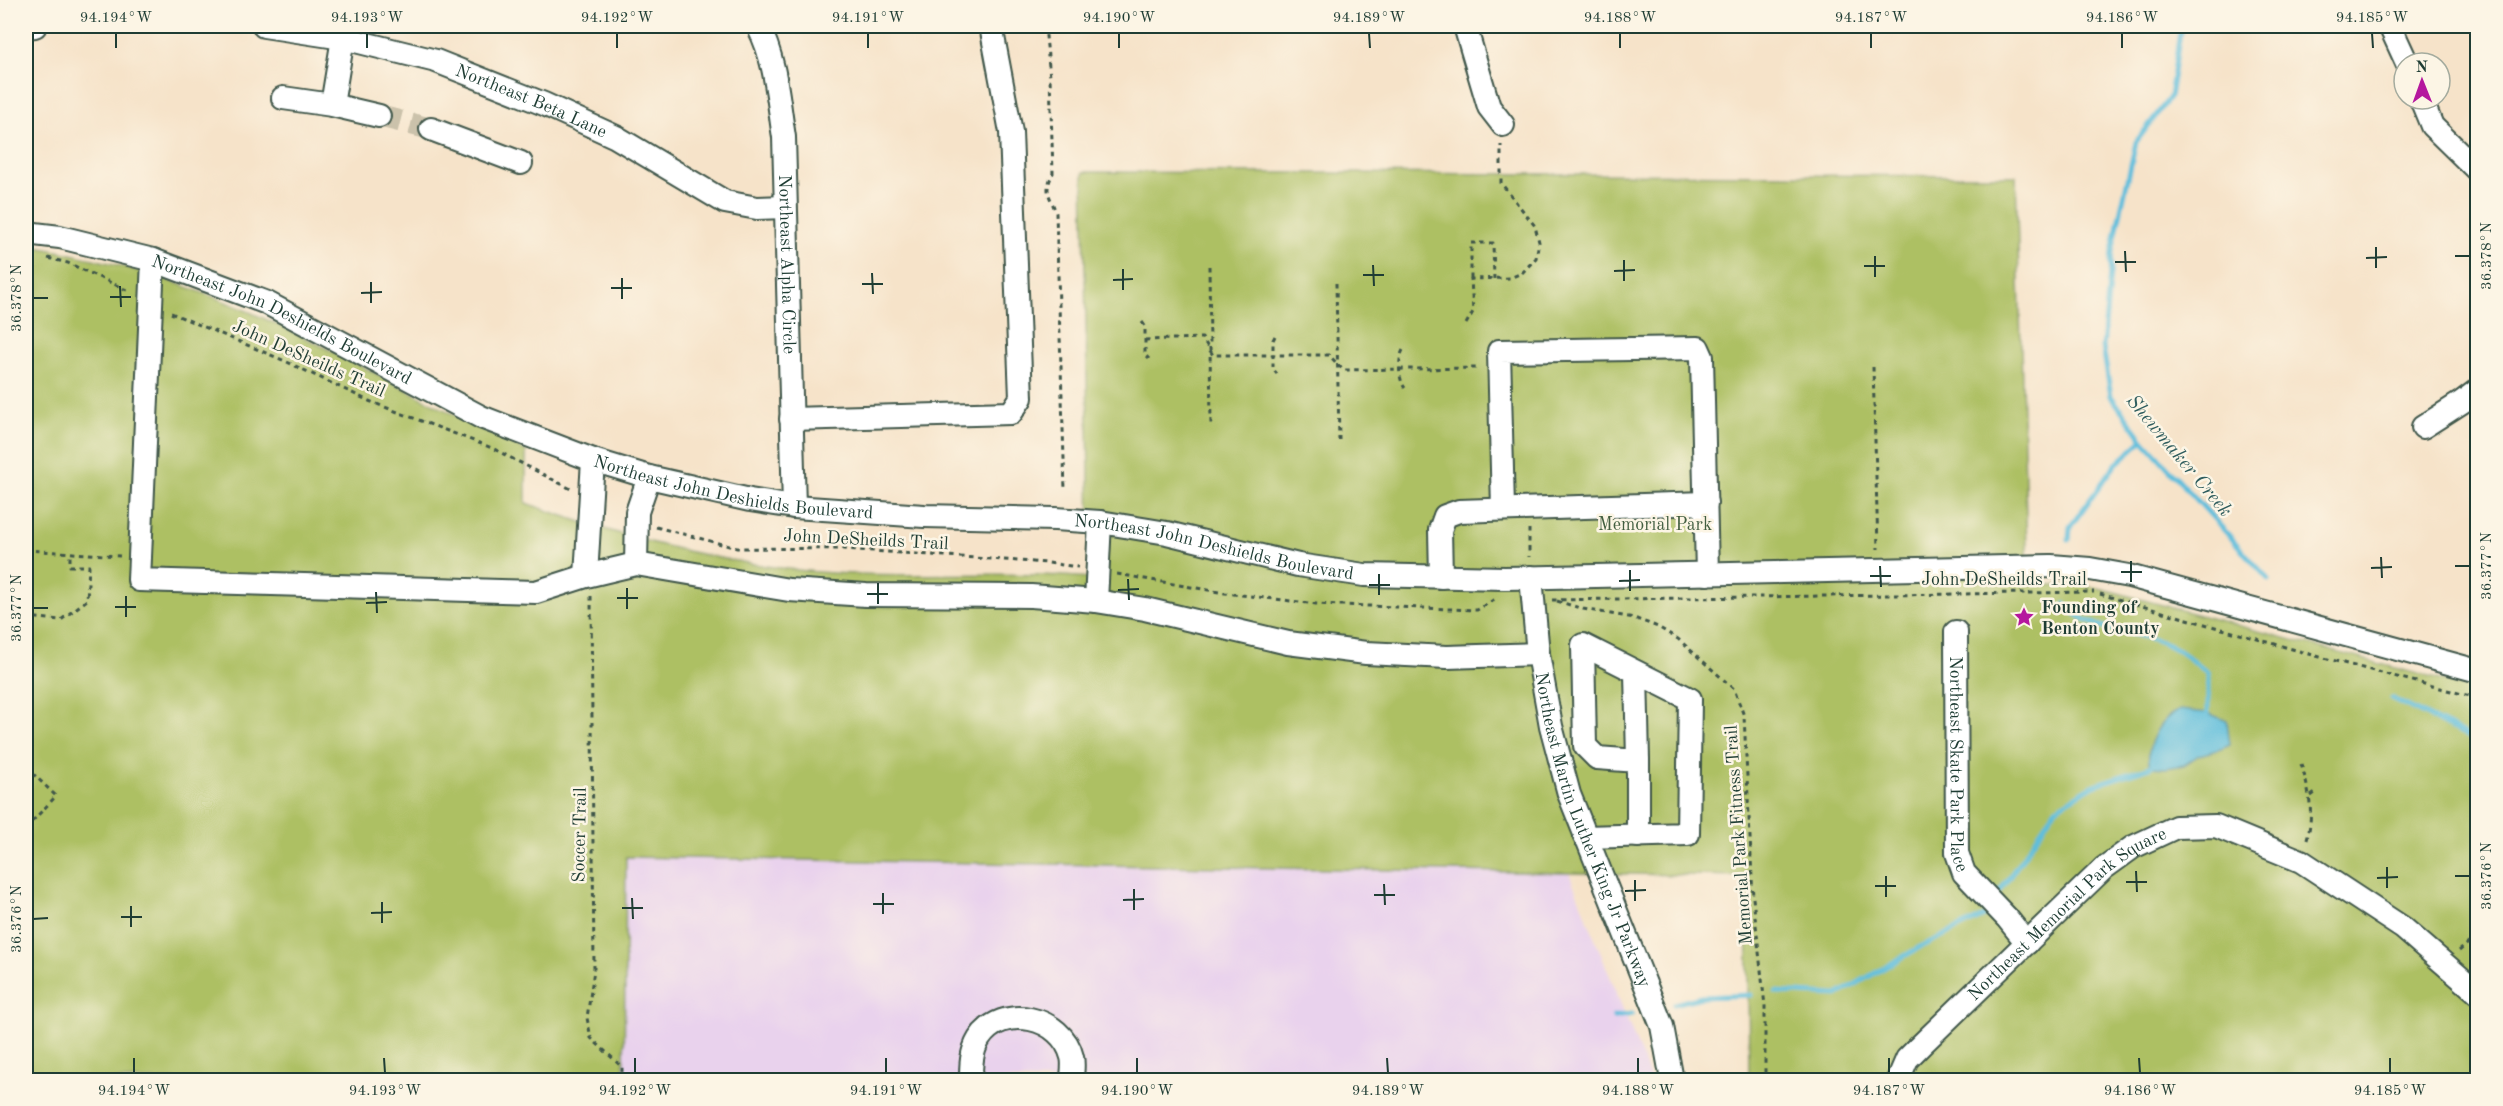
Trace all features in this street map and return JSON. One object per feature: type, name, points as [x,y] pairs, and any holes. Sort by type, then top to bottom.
[{"type":"street","points":[[28,26],[35,26]]},
{"type":"street","name":"Northeast Beta Lane","points":[[264,26],[343,38],[436,61],[544,104],[616,137],[726,202],[757,208],[785,207]]},
{"type":"street","name":"Northeast Alpha Circle","points":[[758,26],[765,39],[776,78],[784,137],[794,507]]},
{"type":"street","points":[[791,419],[1011,413],[1021,398],[1011,132],[991,26]]},
{"type":"street","points":[[1465,26],[1489,106],[1503,125]]},
{"type":"street","points":[[2390,26],[2401,51]]},
{"type":"street","points":[[332,105],[343,38]]},
{"type":"street","points":[[283,98],[332,105],[379,116]]},
{"type":"street","points":[[2426,111],[2432,126],[2478,171]]},
{"type":"street","points":[[431,129],[521,163]]},
{"type":"street","name":"Northeast John Deshields Boulevard","points":[[26,233],[60,237],[153,260],[267,303],[481,417],[593,460],[705,491],[794,507],[924,516],[1100,522],[1167,534],[1298,565],[1364,575],[1441,577],[1530,567],[1707,574],[2051,566],[2090,569],[2129,576],[2478,671]]},
{"type":"street","points":[[153,260],[139,580],[536,592],[586,576],[636,564],[789,590],[866,595],[1031,596],[1095,601],[1145,609],[1288,643],[1366,653],[1447,657],[1538,654]]},
{"type":"street","points":[[1503,509],[1499,351],[1698,348],[1702,357],[1707,574]]},
{"type":"street","points":[[2423,427],[2478,390]]},
{"type":"street","points":[[586,576],[593,460]]},
{"type":"street","points":[[636,564],[637,512],[649,477]]},
{"type":"street","points":[[1441,577],[1440,530],[1445,516],[1460,511],[1706,503]]},
{"type":"street","points":[[1095,601],[1100,522]]},
{"type":"street","name":"Northeast Martin Luther King Jr Parkway","points":[[1530,567],[1538,654],[1551,726],[1569,794],[1662,1026],[1672,1080]]},
{"type":"street","name":"Northeast Skate Park Place","points":[[1956,632],[1957,853],[1964,873],[2007,918],[2027,943]]},
{"type":"street","points":[[1585,837],[1688,834],[1690,699],[1583,645],[1585,746],[1597,758],[1638,761]]},
{"type":"street","points":[[1636,672],[1638,836]]},
{"type":"street","name":"Northeast Memorial Park Square","points":[[1898,1080],[1907,1059],[2104,867],[2133,847],[2176,828],[2216,826],[2301,861],[2403,928],[2478,993]]},
{"type":"street","points":[[971,1080],[971,1060],[980,1038],[1000,1022],[1021,1018],[1046,1022],[1063,1038],[1072,1057],[1072,1080]]},
{"type":"path","points":[[1045,26],[1050,77],[1053,173],[1047,188],[1047,196],[1056,213],[1065,490]]},
{"type":"path","points":[[1471,279],[1510,278],[1522,273],[1536,258],[1539,242],[1534,226],[1501,183],[1500,150],[1503,125]]},
{"type":"path","points":[[1466,324],[1473,312],[1471,243],[1493,243],[1494,279]]},
{"type":"path","name":"John DeSheilds Trail","points":[[39,256],[68,263],[106,279],[151,303],[285,361],[369,401],[492,448],[572,490]]},
{"type":"path","points":[[1209,266],[1208,348],[1211,426]]},
{"type":"path","points":[[1336,283],[1339,440]]},
{"type":"path","points":[[1141,359],[1145,355],[1145,323]]},
{"type":"path","points":[[1145,340],[1202,338],[1213,355],[1329,355],[1343,370],[1467,368]]},
{"type":"path","points":[[1273,338],[1273,369],[1277,374]]},
{"type":"path","points":[[1398,387],[1401,384],[1401,369],[1398,353],[1403,350]]},
{"type":"path","points":[[1145,355],[1149,359]]},
{"type":"path","points":[[1873,367],[1878,551]]},
{"type":"path","points":[[1269,373],[1273,369]]},
{"type":"path","points":[[1401,384],[1405,388]]},
{"type":"path","points":[[1529,509],[1530,567]]},
{"type":"path","name":"John DeSheilds Trail","points":[[649,526],[737,548],[843,549],[1048,563],[1084,568]]},
{"type":"path","points":[[26,550],[140,559]]},
{"type":"path","points":[[26,617],[61,620],[87,600],[89,566],[70,566],[70,553]]},
{"type":"path","points":[[1114,573],[1225,593],[1316,604],[1477,610],[1497,597]]},
{"type":"path","name":"Soccer Trail","points":[[586,576],[591,591],[594,842],[592,891],[594,969],[587,1018],[591,1038],[622,1067],[622,1080]]},
{"type":"path","name":"John DeSheilds Trail","points":[[1552,600],[1741,595],[2096,592],[2320,657],[2478,698]]},
{"type":"path","name":"Memorial Park Fitness Trail","points":[[1552,600],[1583,609],[1634,618],[1658,627],[1678,639],[1734,689],[1744,716],[1753,898],[1765,1005],[1765,1080]]},
{"type":"path","points":[[2301,764],[2311,796],[2310,832],[2301,861]]},
{"type":"path","points":[[26,767],[56,796],[26,828]]},
{"type":"path","points":[[2311,796],[2318,791]]},
{"type":"shaded area","points":[[626,857],[1569,873],[1651,1080],[624,1080]]},
{"type":"green space","name":"Memorial Park","points":[[1083,172],[2016,176],[2028,585],[2081,585],[2103,589],[2477,690],[2477,1080],[1749,1080],[1747,876],[626,857],[624,1080],[26,1080],[26,246],[93,259],[150,274],[206,294],[314,342],[526,451],[526,503],[601,528],[676,549],[792,569],[864,574],[1026,575],[1091,578]]},
{"type":"water","points":[[2180,710],[2208,713],[2227,721],[2230,745],[2199,755],[2184,765],[2166,768],[2150,767],[2149,750],[2155,733],[2166,719]]},
{"type":"waterway","name":"Shewmaker Creek","points":[[2181,26],[2170,97],[2136,142],[2112,251],[2103,347],[2111,396],[2143,440],[2269,580]]},
{"type":"waterway","points":[[2069,540],[2070,527],[2116,464],[2143,440]]},
{"type":"waterway","points":[[2065,603],[2075,613],[2100,626],[2143,636],[2170,646],[2208,673],[2208,713],[2204,717]]},
{"type":"waterway","name":"Shewmaker Creek","points":[[2391,698],[2478,741]]},
{"type":"waterway","points":[[1998,894],[2056,808],[2094,785],[2150,767],[2156,762]]},
{"type":"waterway","points":[[1776,992],[1837,995],[1920,947],[1984,916]]},
{"type":"waterway","points":[[1674,1004],[1701,997],[1751,995]]},
{"type":"waterway","points":[[1614,1017],[1632,1014]]},
{"type":"tunnel","points":[[379,116],[431,129]]},
{"type":"place","name":"Founding of Benton County","points":[[2024,617]]}]
